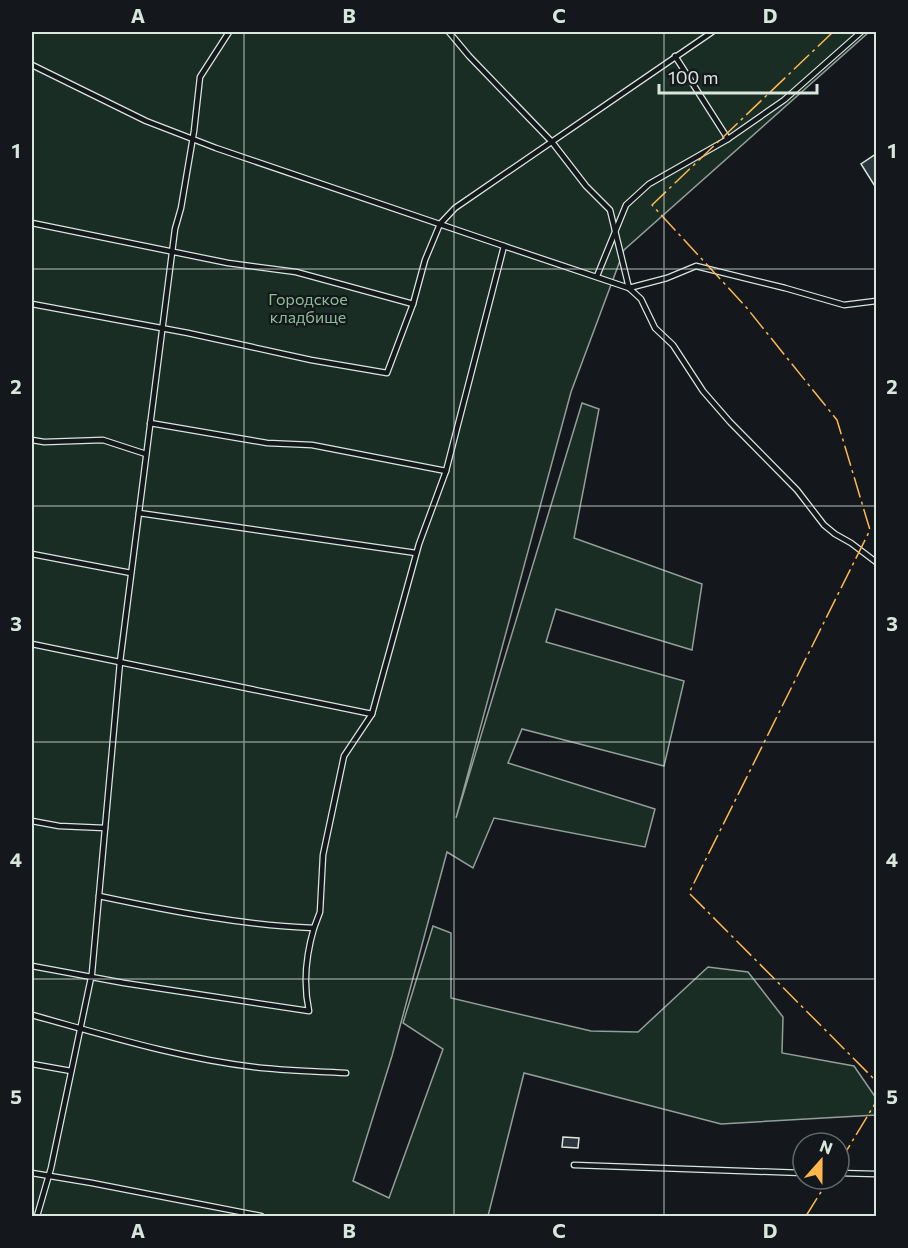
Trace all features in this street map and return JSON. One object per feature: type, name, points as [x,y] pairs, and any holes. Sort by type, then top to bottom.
[{"type":"lane","points":[[37,1216],[49,1176],[91,977],[120,662],[172,252],[193,139],[200,77],[229,32]]},
{"type":"lane","points":[[449,32],[469,56],[552,142],[586,186],[610,210],[629,288]]},
{"type":"lane","points":[[32,304],[387,373],[413,304],[425,260],[440,224],[455,208],[712,32]]},
{"type":"lane","points":[[597,276],[626,205],[649,184],[728,139],[784,100],[861,32]]},
{"type":"lane","points":[[675,56],[728,139]]},
{"type":"lane","points":[[32,65],[146,121],[193,139],[629,288],[641,299],[655,328],[673,345],[703,391],[730,422],[797,490],[825,525],[876,562]]},
{"type":"lane","points":[[32,223],[228,263],[296,272],[413,304]]},
{"type":"lane","points":[[32,966],[309,1011],[306,997],[308,948],[320,912],[323,855],[344,756],[372,714],[416,553],[446,471],[504,246]]},
{"type":"lane","points":[[629,288],[667,278],[696,266],[844,305],[876,301]]},
{"type":"lane","points":[[150,423],[267,443],[312,445],[446,471]]},
{"type":"lane","points":[[32,440],[44,442],[103,440],[146,454]]},
{"type":"lane","points":[[139,513],[416,553]]},
{"type":"lane","points":[[32,555],[131,573]]},
{"type":"lane","points":[[32,644],[372,714]]},
{"type":"lane","points":[[32,821],[59,826],[105,828]]},
{"type":"lane","points":[[99,896],[178,912],[286,927],[314,928]]},
{"type":"lane","points":[[32,1015],[134,1045],[214,1060],[255,1067],[346,1073]]},
{"type":"lane","points":[[32,1064],[71,1071]]},
{"type":"lane","points":[[573,1165],[791,1173]]},
{"type":"lane","points":[[32,1173],[261,1216]]},
{"type":"lane","points":[[851,1173],[876,1174]]},
{"type":"green space","name":"Городское кладбище","points":[[32,32],[869,32],[624,250],[571,392],[456,818],[582,403],[599,409],[574,538],[702,584],[692,650],[556,609],[546,642],[684,681],[664,766],[522,729],[508,763],[655,809],[645,847],[494,818],[473,868],[447,852],[392,1056],[353,1181],[389,1198],[443,1049],[403,1023],[433,926],[451,933],[451,998],[591,1031],[638,1032],[708,967],[748,972],[783,1017],[782,1053],[854,1066],[876,1098],[876,1115],[721,1124],[524,1073],[488,1216],[32,1216]]},
{"type":"building","points":[[876,154],[876,188],[861,164]]},
{"type":"building","points":[[563,1137],[579,1138],[578,1148],[562,1147]]},
{"type":"power","points":[[833,32],[652,205],[746,307],[837,420],[870,530],[689,893],[876,1081]]},
{"type":"power","points":[[851,1143],[876,1102]]},
{"type":"power","points":[[806,1216],[822,1191]]}]
